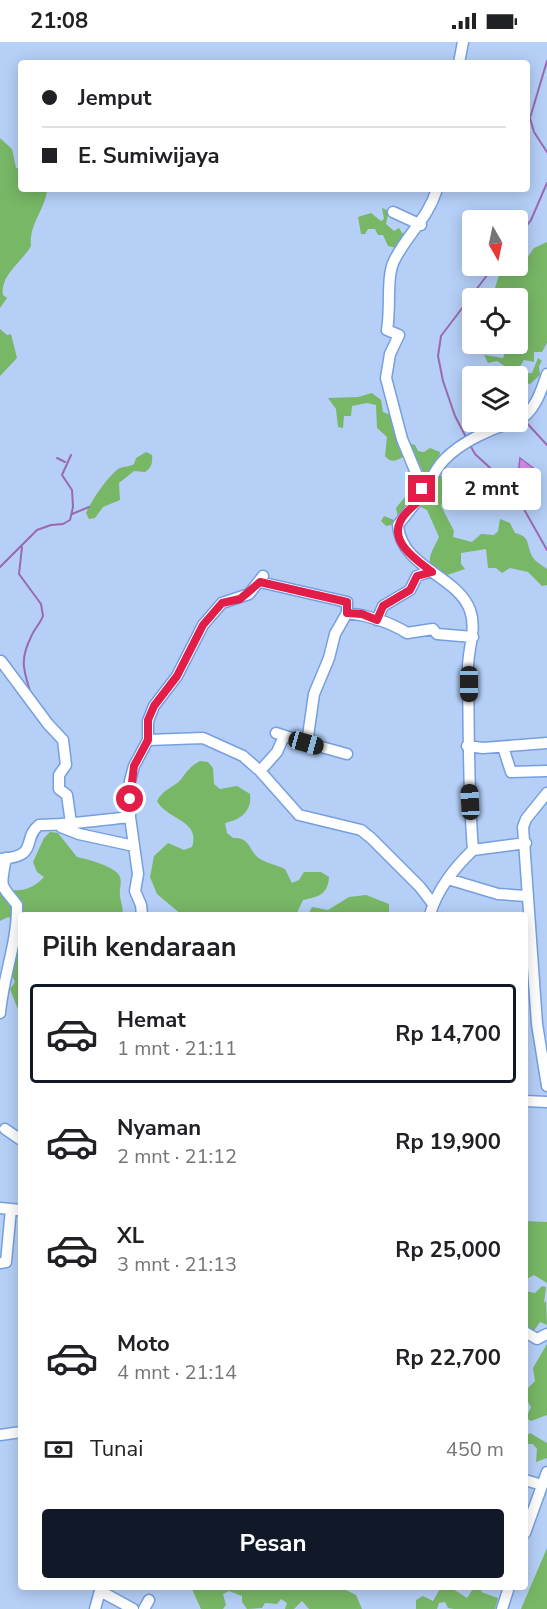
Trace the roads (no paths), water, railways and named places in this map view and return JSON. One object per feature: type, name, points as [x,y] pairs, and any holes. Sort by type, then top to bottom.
[{"type":"street","points":[[460,60],[463,42]]},
{"type":"street","points":[[424,492],[415,476],[402,439],[386,378],[390,354],[399,335],[387,330],[391,302],[390,271],[399,253],[421,225],[436,192]]},
{"type":"street","points":[[393,212],[421,225]]},
{"type":"street","points":[[528,411],[536,401],[547,374]]},
{"type":"street","points":[[473,850],[467,746],[468,657],[474,621],[468,605],[403,545],[398,528],[402,518],[424,492],[442,462],[452,453],[487,432]]},
{"type":"street","points":[[377,620],[383,606],[410,590],[417,576],[432,572]]},
{"type":"street","points":[[142,912],[135,891],[138,880],[130,817],[132,774],[148,740],[148,720],[154,706],[177,676],[203,625],[222,603],[240,599],[261,579],[347,602],[347,613],[335,634],[329,658],[314,694],[306,743]]},
{"type":"street","points":[[347,613],[362,614],[394,625],[407,633],[429,628],[435,630],[436,634],[472,637]]},
{"type":"street","points":[[1,661],[41,716],[63,740],[66,765],[59,775],[59,789],[68,795],[66,825]]},
{"type":"street","points":[[260,771],[277,752],[280,735],[347,754]]},
{"type":"street","points":[[148,740],[203,738],[243,756],[260,771],[299,815],[361,830],[371,838],[420,887],[431,910]]},
{"type":"street","points":[[467,746],[502,747],[547,743]]},
{"type":"street","points":[[502,747],[511,772],[547,771]]},
{"type":"street","points":[[527,912],[524,822],[547,793]]},
{"type":"street","points":[[0,1013],[6,964],[18,916],[17,905],[4,894],[1,884],[3,859],[24,853],[30,847],[37,826],[130,817]]},
{"type":"street","points":[[66,825],[79,834],[134,846]]},
{"type":"street","points":[[431,910],[448,879],[473,850],[526,843]]},
{"type":"street","points":[[448,879],[498,894],[526,897]]},
{"type":"street","points":[[528,920],[537,1024],[547,1086]]},
{"type":"street","points":[[528,1101],[547,1102]]},
{"type":"street","points":[[5,1129],[18,1138]]},
{"type":"street","points":[[0,1263],[6,1262],[11,1209]]},
{"type":"street","points":[[528,1334],[537,1339],[547,1334]]},
{"type":"street","points":[[0,1435],[18,1432]]},
{"type":"street","points":[[528,1525],[547,1472]]},
{"type":"street","points":[[528,1481],[542,1485]]},
{"type":"street","points":[[95,1609],[101,1590]]},
{"type":"street","points":[[103,1590],[134,1609]]},
{"type":"street","points":[[502,1609],[508,1590]]},
{"type":"waterway","points":[[547,61],[530,118],[534,132],[547,152]]},
{"type":"waterway","points":[[528,224],[547,183]]},
{"type":"waterway","points":[[466,437],[455,416],[443,381],[438,356],[441,336],[486,276]]},
{"type":"waterway","points":[[528,424],[547,445]]},
{"type":"waterway","points":[[470,445],[475,454],[512,488],[547,550]]},
{"type":"waterway","points":[[0,567],[37,530],[70,520],[73,507],[72,490],[62,475],[71,455]]},
{"type":"waterway","points":[[57,458],[65,462]]},
{"type":"waterway","points":[[72,514],[89,507]]},
{"type":"waterway","points":[[22,547],[19,574],[41,604],[43,616],[32,634],[25,653],[25,672],[31,694]]}]
